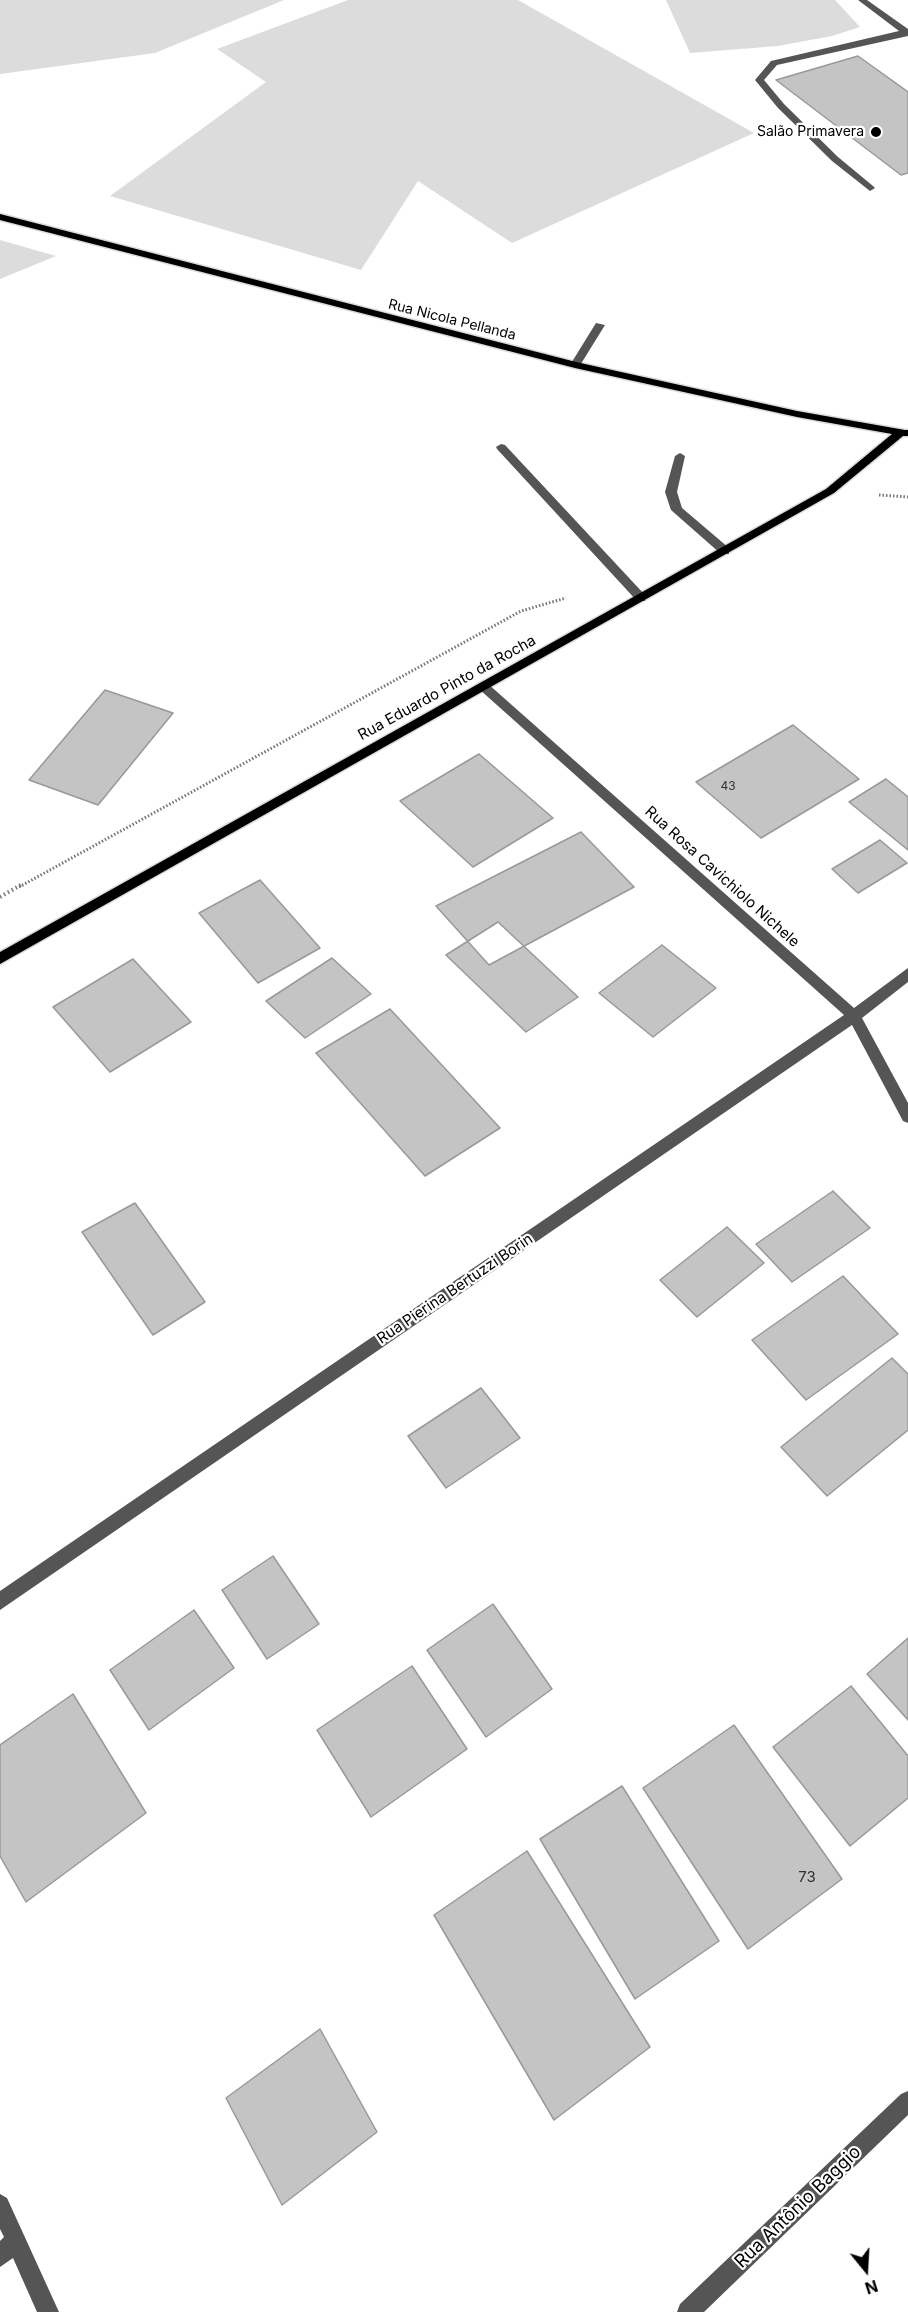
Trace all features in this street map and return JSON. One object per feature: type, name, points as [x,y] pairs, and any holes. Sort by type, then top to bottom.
[{"type":"main road","name":"Rua Nicola Pellanda","points":[[0,217],[575,365],[797,414],[904,433]]},
{"type":"main road","name":"Rua Eduardo Pinto da Rocha","points":[[0,959],[830,491],[904,433]]},
{"type":"street","points":[[862,0],[907,33]]},
{"type":"street","points":[[870,188],[835,159],[759,80],[774,63],[907,33]]},
{"type":"street","points":[[575,365],[600,325]]},
{"type":"street","points":[[501,447],[641,598]]},
{"type":"street","points":[[680,456],[671,492],[677,510],[725,551]]},
{"type":"street","name":"Rua Rosa Cavichiolo Nichele","points":[[483,686],[854,1016],[908,1117]]},
{"type":"street","name":"Rua Pierina Bertuzzi Borin","points":[[0,1601],[854,1016],[908,974]]},
{"type":"street","name":"Rua Antônio Baggio","points":[[688,2312],[908,2101]]},
{"type":"street","points":[[0,2205],[7,2248],[48,2312]]},
{"type":"path","points":[[0,897],[521,611],[606,586],[621,578]]},
{"type":"shaded area","points":[[0,0],[284,0],[155,53],[0,74]]},
{"type":"shaded area","points":[[348,0],[518,0],[754,133],[512,243],[418,181],[361,270],[110,196],[266,82],[217,49]]},
{"type":"shaded area","points":[[666,0],[835,0],[860,27],[832,36],[778,46],[690,53]]},
{"type":"shaded area","points":[[0,240],[56,256],[0,279]]},
{"type":"building","name":"Salão Primavera","points":[[858,56],[908,92],[908,173],[901,175],[776,80]]},
{"type":"building","points":[[105,690],[173,713],[98,805],[29,780]]},
{"type":"building","points":[[793,725],[859,779],[761,838],[696,782]]},
{"type":"building","points":[[479,754],[553,818],[473,867],[400,801]]},
{"type":"building","points":[[886,779],[908,797],[908,850],[849,802]]},
{"type":"building","points":[[581,832],[634,887],[489,965],[436,906]]},
{"type":"building","points":[[880,840],[907,863],[858,893],[832,869]]},
{"type":"building","points":[[260,880],[320,948],[258,983],[199,913]]},
{"type":"building","points":[[498,922],[578,997],[526,1032],[446,955]]},
{"type":"building","points":[[662,945],[716,988],[653,1037],[599,993]]},
{"type":"building","points":[[332,958],[371,994],[305,1038],[266,1001]]},
{"type":"building","points":[[133,959],[191,1022],[110,1072],[53,1007]]},
{"type":"building","points":[[390,1009],[500,1128],[425,1176],[316,1053]]},
{"type":"building","points":[[833,1191],[870,1228],[792,1282],[756,1244]]},
{"type":"building","points":[[135,1203],[205,1302],[153,1335],[82,1232]]},
{"type":"building","points":[[727,1227],[764,1263],[697,1317],[660,1280]]},
{"type":"building","points":[[843,1276],[898,1334],[806,1400],[752,1340]]},
{"type":"building","points":[[892,1358],[908,1374],[908,1430],[827,1496],[781,1447]]},
{"type":"building","points":[[481,1388],[520,1438],[446,1488],[408,1436]]},
{"type":"building","points":[[273,1556],[319,1624],[267,1659],[222,1590]]},
{"type":"building","points":[[493,1604],[552,1689],[486,1737],[427,1650]]},
{"type":"building","points":[[194,1610],[234,1668],[149,1730],[110,1670]]},
{"type":"building","points":[[908,1638],[908,1720],[867,1674]]},
{"type":"building","points":[[412,1666],[467,1749],[371,1817],[317,1730]]},
{"type":"building","points":[[851,1686],[908,1756],[908,1798],[850,1846],[773,1747]]},
{"type":"building","points":[[73,1694],[146,1813],[26,1902],[0,1856],[0,1745]]},
{"type":"building","points":[[734,1725],[842,1879],[748,1949],[643,1788]]},
{"type":"building","points":[[622,1786],[719,1941],[635,1999],[540,1839]]},
{"type":"building","points":[[527,1851],[650,2047],[554,2120],[434,1915]]},
{"type":"building","points":[[320,2029],[377,2132],[282,2205],[226,2098]]},
{"type":"place","name":"Salão Primavera","points":[[876,132]]}]
